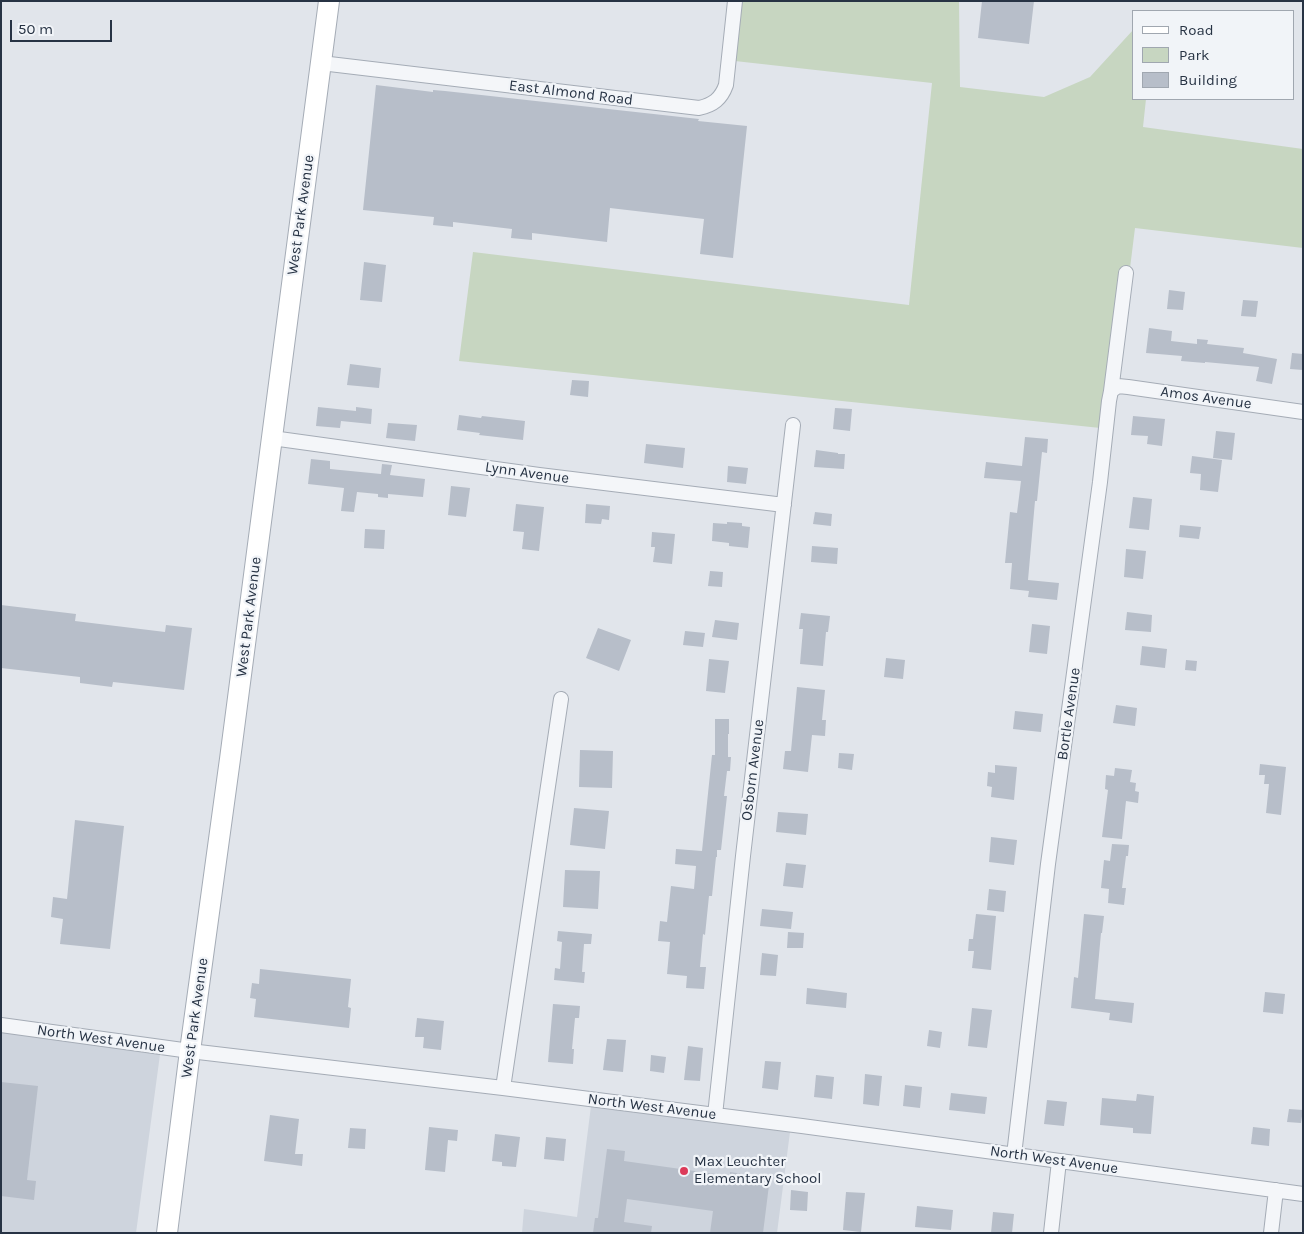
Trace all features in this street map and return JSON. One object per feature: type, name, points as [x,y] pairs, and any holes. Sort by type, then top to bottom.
[{"type":"main road","name":"West Park Avenue","points":[[167,1233],[329,1]]},
{"type":"street","name":"East Almond Road","points":[[321,63],[699,108],[707,107],[722,95],[726,85],[735,1]]},
{"type":"street","name":"Bortle Avenue","points":[[1014,1155],[1048,864],[1083,616],[1126,273]]},
{"type":"street","name":"Amos Avenue","points":[[1111,391],[1118,386],[1128,387],[1303,412]]},
{"type":"street","name":"Osborn Avenue","points":[[715,1116],[793,425]]},
{"type":"street","name":"Lynn Avenue","points":[[272,438],[548,476],[784,505]]},
{"type":"street","points":[[503,1088],[561,699]]},
{"type":"street","name":"North West Avenue","points":[[1,1025],[190,1051],[802,1126],[1303,1194]]},
{"type":"street","points":[[1051,1233],[1059,1161]]},
{"type":"street","points":[[1271,1233],[1276,1190]]},
{"type":"shaded area","points":[[1,1026],[161,1047],[136,1233],[1,1233]]},
{"type":"shaded area","name":"Max Leuchter Elementary School","points":[[591,1106],[790,1132],[777,1233],[522,1233],[524,1209],[577,1217]]},
{"type":"green space","points":[[733,1],[959,1],[960,87],[1044,97],[1090,77],[1132,31],[1132,100],[1146,100],[1143,127],[1303,149],[1303,248],[1135,228],[1110,429],[459,361],[473,252],[909,305],[932,83],[726,60]]},
{"type":"building","points":[[982,1],[1034,1],[1029,44],[978,38]]},
{"type":"building","points":[[376,85],[699,119],[698,121],[747,126],[733,258],[700,254],[704,219],[610,208],[607,242],[532,233],[532,240],[511,238],[512,229],[453,222],[453,227],[433,225],[434,217],[363,210]]},
{"type":"building","points":[[364,262],[386,265],[382,302],[360,300]]},
{"type":"building","points":[[1169,290],[1185,292],[1183,310],[1167,309]]},
{"type":"building","points":[[1243,300],[1258,301],[1256,317],[1241,316]]},
{"type":"building","points":[[1149,328],[1172,331],[1171,341],[1197,344],[1197,339],[1208,340],[1207,344],[1244,348],[1243,353],[1277,359],[1272,384],[1256,381],[1259,367],[1181,361],[1182,356],[1146,353]]},
{"type":"building","points":[[1292,353],[1303,354],[1303,370],[1290,369]]},
{"type":"building","points":[[350,364],[381,368],[379,388],[347,385]]},
{"type":"building","points":[[572,380],[589,381],[588,397],[570,395]]},
{"type":"building","points":[[318,407],[356,411],[356,407],[372,409],[371,424],[341,421],[340,428],[316,426]]},
{"type":"building","points":[[835,408],[852,409],[850,431],[833,429]]},
{"type":"building","points":[[459,415],[525,421],[523,440],[479,435],[480,433],[457,430]]},
{"type":"building","points":[[1133,416],[1165,419],[1162,446],[1147,444],[1148,436],[1131,435]]},
{"type":"building","points":[[388,423],[417,425],[415,441],[386,438]]},
{"type":"building","points":[[1216,431],[1235,433],[1232,460],[1213,458]]},
{"type":"building","points":[[1025,437],[1048,439],[1047,453],[1042,452],[1037,501],[1035,501],[1028,580],[1059,583],[1057,600],[1028,597],[1029,591],[1010,589],[1012,563],[1005,563],[1010,512],[1017,513],[1021,481],[984,478],[986,462],[1022,466]]},
{"type":"building","points":[[646,444],[685,448],[683,468],[644,463]]},
{"type":"building","points":[[816,450],[845,454],[844,469],[814,467]]},
{"type":"building","points":[[1192,456],[1222,460],[1218,492],[1200,490],[1201,474],[1190,473]]},
{"type":"building","points":[[311,459],[330,461],[330,469],[381,474],[382,464],[392,465],[390,475],[425,479],[423,497],[388,494],[388,498],[378,497],[378,494],[357,492],[354,512],[341,511],[344,488],[308,484]]},
{"type":"building","points":[[728,466],[748,468],[746,484],[727,482]]},
{"type":"building","points":[[451,486],[470,488],[466,517],[448,515]]},
{"type":"building","points":[[1133,497],[1152,499],[1149,530],[1129,528]]},
{"type":"building","points":[[516,504],[544,507],[539,551],[522,549],[524,532],[513,531]]},
{"type":"building","points":[[586,504],[610,506],[609,520],[602,519],[601,524],[585,523]]},
{"type":"building","points":[[815,512],[832,514],[831,526],[813,524]]},
{"type":"building","points":[[727,522],[742,523],[742,526],[750,527],[748,548],[729,546],[729,543],[712,541],[713,523],[727,524]]},
{"type":"building","points":[[1180,525],[1201,527],[1199,539],[1179,537]]},
{"type":"building","points":[[365,529],[385,530],[384,549],[364,548]]},
{"type":"building","points":[[652,532],[675,534],[672,564],[653,562],[655,547],[651,547]]},
{"type":"building","points":[[812,546],[838,548],[837,564],[811,562]]},
{"type":"building","points":[[1126,549],[1146,551],[1143,579],[1124,577]]},
{"type":"building","points":[[710,571],[723,572],[722,587],[708,586]]},
{"type":"building","points":[[1,605],[76,614],[75,621],[165,632],[166,625],[192,628],[184,690],[113,682],[112,687],[80,683],[80,677],[1,668]]},
{"type":"building","points":[[1127,612],[1152,615],[1151,632],[1125,630]]},
{"type":"building","points":[[801,613],[830,616],[828,632],[826,632],[823,666],[800,664],[803,629],[799,629]]},
{"type":"building","points":[[715,620],[739,623],[737,640],[712,637]]},
{"type":"building","points":[[1032,624],[1050,626],[1047,654],[1029,652]]},
{"type":"building","points":[[598,628],[631,640],[619,671],[586,658]]},
{"type":"building","points":[[685,631],[705,633],[703,647],[683,645]]},
{"type":"building","points":[[1142,646],[1167,649],[1165,668],[1140,665]]},
{"type":"building","points":[[886,658],[905,660],[903,679],[884,677]]},
{"type":"building","points":[[709,659],[729,661],[725,693],[706,691]]},
{"type":"building","points":[[1186,660],[1197,661],[1196,671],[1185,670]]},
{"type":"building","points":[[797,687],[825,690],[822,720],[826,720],[825,736],[812,735],[808,772],[783,769],[785,751],[791,751]]},
{"type":"building","points":[[1116,705],[1137,708],[1135,726],[1113,723]]},
{"type":"building","points":[[1015,711],[1043,714],[1041,732],[1013,729]]},
{"type":"building","points":[[715,719],[729,719],[728,757],[731,757],[730,771],[727,771],[724,796],[727,796],[721,850],[717,850],[712,896],[709,896],[705,935],[703,934],[700,967],[706,967],[704,989],[686,988],[687,976],[667,974],[670,942],[658,941],[660,921],[667,922],[671,886],[694,889],[696,866],[675,864],[676,849],[702,851],[712,755],[715,755]]},
{"type":"building","points":[[580,750],[613,751],[612,788],[579,787]]},
{"type":"building","points":[[839,753],[854,754],[852,770],[838,768]]},
{"type":"building","points":[[1260,764],[1286,767],[1281,815],[1266,813],[1269,784],[1264,784],[1265,775],[1259,775]]},
{"type":"building","points":[[995,765],[1017,767],[1014,800],[991,797],[992,787],[987,786],[988,772],[995,773]]},
{"type":"building","points":[[1115,768],[1132,770],[1130,782],[1136,783],[1135,791],[1139,792],[1138,803],[1126,801],[1122,839],[1102,837],[1108,790],[1105,789],[1106,775],[1114,776]]},
{"type":"building","points":[[574,808],[609,811],[605,849],[570,845]]},
{"type":"building","points":[[778,812],[808,814],[806,835],[776,832]]},
{"type":"building","points":[[75,820],[124,826],[110,949],[60,944],[63,919],[51,917],[53,897],[67,899]]},
{"type":"building","points":[[991,837],[1017,840],[1014,865],[989,862]]},
{"type":"building","points":[[1112,844],[1129,845],[1122,888],[1126,888],[1124,905],[1108,903],[1109,889],[1101,888],[1104,860],[1110,861]]},
{"type":"building","points":[[786,863],[806,865],[803,888],[783,886]]},
{"type":"building","points":[[565,870],[600,871],[598,909],[563,907]]},
{"type":"building","points":[[989,889],[1006,891],[1004,912],[987,910]]},
{"type":"building","points":[[762,909],[793,912],[791,929],[760,926]]},
{"type":"building","points":[[976,914],[996,916],[991,970],[972,968],[974,951],[968,951],[969,939],[973,939]]},
{"type":"building","points":[[1084,914],[1104,916],[1095,999],[1134,1003],[1132,1023],[1109,1020],[1110,1013],[1071,1008],[1074,977],[1078,978]]},
{"type":"building","points":[[558,931],[592,934],[591,944],[584,944],[582,972],[585,972],[584,983],[554,980],[555,968],[560,969],[562,942],[557,941]]},
{"type":"building","points":[[788,932],[804,933],[803,948],[787,948]]},
{"type":"building","points":[[762,953],[778,955],[776,976],[760,975]]},
{"type":"building","points":[[260,969],[351,979],[348,1007],[351,1008],[349,1028],[254,1017],[256,999],[250,998],[252,983],[259,984]]},
{"type":"building","points":[[807,988],[847,993],[846,1008],[806,1004]]},
{"type":"building","points":[[1265,992],[1285,994],[1283,1014],[1263,1012]]},
{"type":"building","points":[[553,1004],[580,1006],[579,1018],[575,1018],[572,1049],[574,1049],[573,1064],[548,1062]]},
{"type":"building","points":[[972,1008],[992,1010],[987,1048],[968,1046]]},
{"type":"building","points":[[417,1018],[444,1021],[441,1050],[423,1048],[424,1037],[415,1037]]},
{"type":"building","points":[[929,1030],[942,1032],[940,1048],[927,1046]]},
{"type":"building","points":[[607,1039],[626,1040],[623,1072],[603,1070]]},
{"type":"building","points":[[688,1046],[703,1048],[700,1081],[684,1080]]},
{"type":"building","points":[[651,1055],[666,1057],[664,1073],[650,1071]]},
{"type":"building","points":[[765,1061],[781,1062],[778,1090],[762,1088]]},
{"type":"building","points":[[865,1074],[882,1076],[879,1106],[863,1104]]},
{"type":"building","points":[[816,1075],[834,1077],[832,1099],[814,1097]]},
{"type":"building","points":[[1,1082],[38,1086],[27,1180],[36,1181],[34,1200],[1,1196]]},
{"type":"building","points":[[905,1085],[922,1087],[920,1108],[903,1106]]},
{"type":"building","points":[[951,1093],[987,1097],[985,1114],[949,1110]]},
{"type":"building","points":[[1137,1094],[1154,1096],[1151,1134],[1133,1133],[1133,1128],[1100,1125],[1102,1098],[1136,1101]]},
{"type":"building","points":[[1047,1100],[1067,1102],[1064,1126],[1044,1124]]},
{"type":"building","points":[[1289,1109],[1303,1110],[1301,1123],[1287,1122]]},
{"type":"building","points":[[270,1115],[299,1119],[295,1154],[303,1154],[302,1166],[264,1161]]},
{"type":"building","points":[[429,1127],[458,1130],[457,1141],[448,1140],[445,1172],[425,1170]]},
{"type":"building","points":[[1253,1127],[1270,1129],[1269,1146],[1251,1144]]},
{"type":"building","points":[[350,1128],[366,1129],[365,1149],[348,1148]]},
{"type":"building","points":[[495,1134],[520,1137],[516,1167],[502,1166],[502,1162],[492,1161]]},
{"type":"building","points":[[546,1137],[566,1139],[564,1161],[544,1159]]},
{"type":"building","points":[[607,1149],[625,1151],[624,1161],[730,1176],[730,1172],[743,1174],[742,1182],[769,1185],[763,1233],[710,1233],[713,1211],[627,1199],[624,1222],[652,1226],[651,1233],[593,1233],[595,1218],[598,1218]]},
{"type":"building","points":[[791,1190],[808,1192],[807,1211],[790,1210]]},
{"type":"building","points":[[846,1192],[865,1193],[861,1232],[843,1230]]},
{"type":"building","points":[[917,1206],[953,1210],[951,1230],[915,1227]]},
{"type":"building","points":[[993,1212],[1014,1214],[1012,1233],[991,1233]]},
{"type":"place","name":"Max Leuchter Elementary School","points":[[684,1171]]}]
